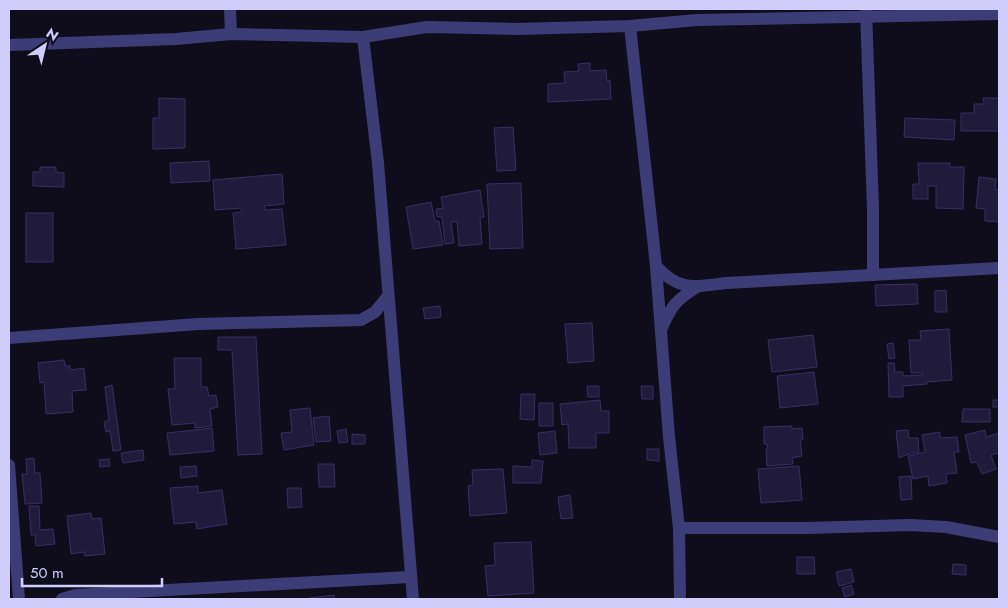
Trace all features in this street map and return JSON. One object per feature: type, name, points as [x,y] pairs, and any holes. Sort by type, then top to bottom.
[{"type":"street","points":[[230,9],[231,34]]},
{"type":"street","points":[[9,45],[176,40],[231,34],[363,38],[426,27],[516,29],[630,26],[697,20],[866,12],[999,14]]},
{"type":"street","points":[[866,12],[873,209],[873,275]]},
{"type":"street","points":[[630,26],[656,266],[669,437],[679,528],[680,599]]},
{"type":"street","points":[[363,38],[378,164],[413,599]]},
{"type":"street","points":[[656,266],[664,276],[680,285],[697,286],[999,268]]},
{"type":"street","points":[[660,332],[667,315],[680,298],[697,286]]},
{"type":"street","points":[[9,338],[198,324],[361,320],[375,312],[388,296]]},
{"type":"street","points":[[9,465],[19,599]]},
{"type":"street","points":[[679,528],[946,527],[999,537]]},
{"type":"street","points":[[62,599],[74,595],[410,577]]},
{"type":"building","points":[[590,63],[590,71],[606,70],[607,81],[610,80],[611,99],[548,102],[548,84],[565,83],[564,72],[579,71],[578,64]]},
{"type":"building","points":[[159,98],[185,99],[185,148],[153,149],[153,118],[159,118]]},
{"type":"building","points":[[983,98],[999,98],[999,131],[961,131],[961,113],[974,113],[974,104],[984,104]]},
{"type":"building","points":[[905,118],[955,120],[954,140],[904,137]]},
{"type":"building","points":[[513,127],[516,170],[497,171],[494,128]]},
{"type":"building","points":[[209,161],[210,181],[171,183],[170,163]]},
{"type":"building","points":[[918,163],[950,163],[950,167],[964,167],[963,209],[936,208],[936,186],[928,186],[928,199],[913,199],[913,184],[919,184]]},
{"type":"building","points":[[40,167],[56,167],[56,172],[64,173],[64,187],[33,186],[33,172],[40,172]]},
{"type":"building","points":[[282,174],[284,204],[264,206],[265,210],[282,209],[286,245],[236,249],[233,213],[242,212],[241,208],[215,210],[213,180]]},
{"type":"building","points":[[979,177],[996,179],[995,190],[999,190],[999,222],[985,221],[985,209],[976,208]]},
{"type":"building","points":[[521,183],[523,248],[490,249],[487,184]]},
{"type":"building","points":[[480,190],[484,217],[480,218],[482,244],[459,246],[457,222],[451,222],[454,243],[445,244],[442,217],[437,217],[436,209],[443,208],[441,197]]},
{"type":"building","points":[[431,202],[435,221],[439,221],[443,245],[413,249],[406,207]]},
{"type":"building","points":[[26,213],[53,213],[53,262],[26,262]]},
{"type":"building","points":[[917,284],[918,304],[876,306],[875,285]]},
{"type":"building","points":[[946,290],[947,312],[935,312],[935,291]]},
{"type":"building","points":[[440,306],[441,317],[425,319],[423,308]]},
{"type":"building","points":[[592,323],[594,361],[568,363],[565,324]]},
{"type":"building","points":[[949,329],[952,380],[903,386],[903,397],[889,397],[888,363],[894,363],[895,372],[903,372],[903,376],[923,375],[923,373],[911,373],[909,340],[921,340],[920,331]]},
{"type":"building","points":[[813,335],[817,367],[772,372],[768,340]]},
{"type":"building","points":[[218,337],[256,337],[262,454],[238,455],[232,350],[218,350]]},
{"type":"building","points":[[893,343],[895,358],[889,359],[887,344]]},
{"type":"building","points":[[174,358],[201,358],[201,387],[207,387],[209,396],[216,395],[218,407],[210,409],[212,426],[195,428],[195,423],[172,425],[168,389],[175,389]]},
{"type":"building","points":[[64,360],[65,366],[70,366],[70,370],[84,368],[86,390],[72,391],[73,412],[46,414],[44,382],[40,383],[38,363]]},
{"type":"building","points":[[814,372],[818,404],[780,408],[777,376]]},
{"type":"building","points":[[112,385],[121,450],[113,451],[110,431],[106,432],[104,422],[109,420],[105,387]]},
{"type":"building","points":[[587,386],[599,386],[599,397],[588,397]]},
{"type":"building","points":[[641,386],[653,386],[653,399],[642,399]]},
{"type":"building","points":[[521,394],[535,394],[534,420],[520,419]]},
{"type":"building","points":[[600,400],[601,411],[609,411],[609,433],[596,433],[596,448],[569,448],[568,424],[562,425],[560,404]]},
{"type":"building","points":[[993,400],[999,400],[999,407],[993,407]]},
{"type":"building","points":[[539,403],[553,403],[553,426],[539,426]]},
{"type":"building","points":[[310,408],[314,445],[284,450],[281,433],[292,432],[290,410]]},
{"type":"building","points":[[963,409],[990,409],[990,422],[962,422]]},
{"type":"building","points":[[329,416],[331,441],[316,442],[313,418]]},
{"type":"building","points":[[792,426],[792,429],[802,428],[803,440],[800,440],[802,456],[792,458],[793,464],[767,466],[766,449],[768,449],[767,444],[764,444],[764,427]]},
{"type":"building","points":[[212,428],[214,451],[170,455],[167,433]]},
{"type":"building","points":[[346,429],[348,442],[339,443],[337,431]]},
{"type":"building","points":[[908,430],[909,438],[918,438],[919,452],[899,458],[896,431]]},
{"type":"building","points":[[985,430],[986,437],[999,433],[999,453],[991,455],[996,469],[982,474],[977,462],[971,463],[965,435]]},
{"type":"building","points":[[555,431],[557,453],[540,455],[538,433]]},
{"type":"building","points":[[940,432],[940,438],[957,437],[959,452],[954,452],[957,473],[946,474],[947,483],[929,486],[928,476],[913,479],[908,456],[925,452],[922,435]]},
{"type":"building","points":[[352,434],[365,435],[365,444],[352,444]]},
{"type":"building","points":[[647,449],[659,449],[659,461],[647,460]]},
{"type":"building","points":[[143,450],[144,460],[123,463],[121,453]]},
{"type":"building","points":[[34,458],[35,473],[40,473],[42,503],[25,504],[22,474],[27,474],[26,459]]},
{"type":"building","points":[[109,459],[110,466],[100,467],[99,460]]},
{"type":"building","points":[[532,460],[543,461],[541,483],[513,483],[513,466],[532,467]]},
{"type":"building","points":[[318,464],[334,464],[335,487],[319,487]]},
{"type":"building","points":[[196,466],[197,476],[181,478],[180,467]]},
{"type":"building","points":[[799,466],[802,500],[761,503],[758,469]]},
{"type":"building","points":[[503,469],[507,513],[470,516],[468,486],[473,485],[472,470]]},
{"type":"building","points":[[911,476],[912,499],[901,500],[899,477]]},
{"type":"building","points":[[198,486],[198,493],[222,490],[227,524],[197,529],[196,522],[174,524],[170,488]]},
{"type":"building","points":[[287,488],[301,488],[302,507],[288,508]]},
{"type":"building","points":[[570,495],[573,518],[561,519],[558,497]]},
{"type":"building","points":[[29,506],[39,506],[40,530],[53,529],[55,544],[36,546],[35,535],[31,535]]},
{"type":"building","points":[[91,513],[92,519],[101,518],[105,554],[85,556],[84,552],[71,554],[67,516]]},
{"type":"building","points":[[531,542],[534,593],[488,596],[485,566],[495,565],[494,543]]},
{"type":"building","points":[[797,557],[814,557],[815,574],[797,574]]},
{"type":"building","points":[[953,564],[966,565],[966,575],[952,574]]},
{"type":"building","points":[[851,569],[854,582],[839,586],[836,572]]},
{"type":"building","points":[[851,585],[854,594],[845,597],[842,588]]},
{"type":"building","points":[[334,595],[335,599],[309,599],[309,598]]}]
